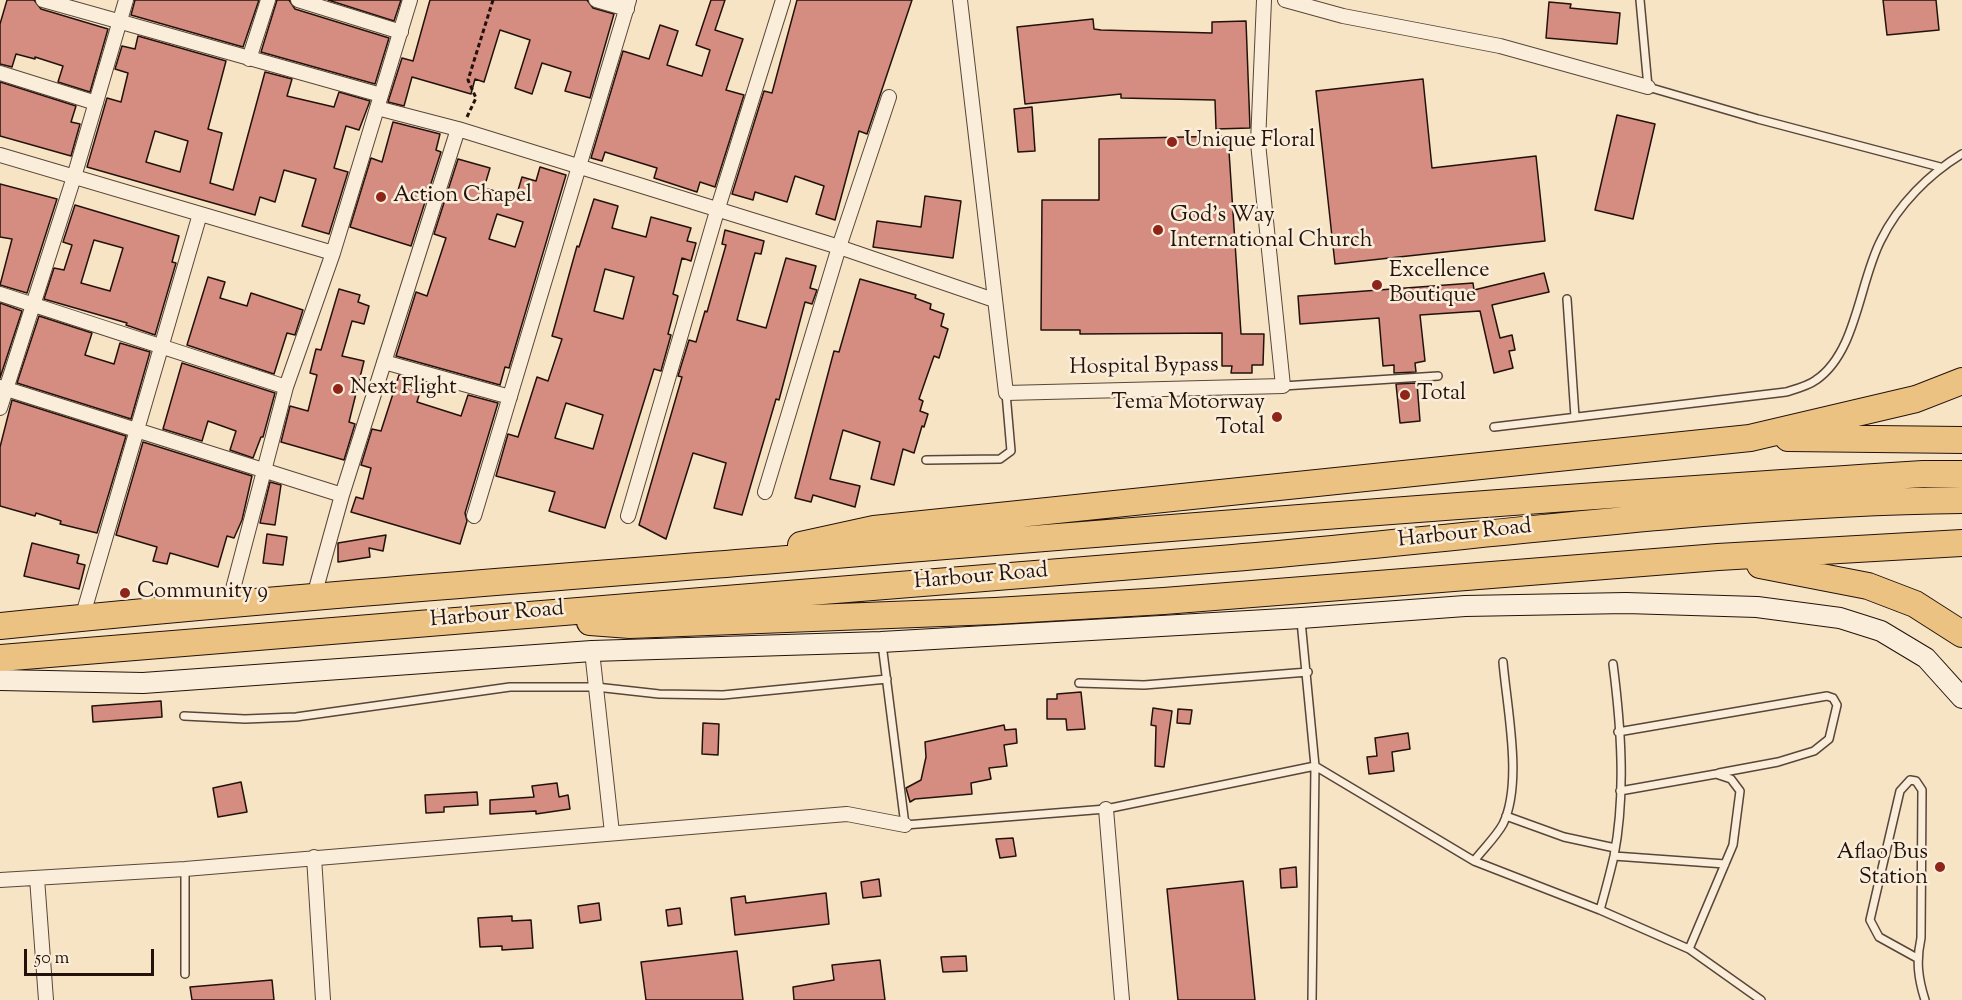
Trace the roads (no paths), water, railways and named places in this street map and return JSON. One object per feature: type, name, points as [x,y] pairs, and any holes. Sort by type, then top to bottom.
[{"type":"highway","points":[[1750,438],[1916,399],[1962,381]]},
{"type":"highway","points":[[755,561],[796,547],[874,529],[1750,438],[1962,440]]},
{"type":"highway","name":"Harbour Road","points":[[0,626],[314,596],[1106,532],[1614,493],[1923,474],[1962,474]]},
{"type":"highway","name":"Harbour Road","points":[[0,658],[1112,567],[1698,514],[1843,503],[1962,500]]},
{"type":"highway","points":[[530,614],[630,625],[995,611],[1199,599],[1718,557],[1962,543]]},
{"type":"highway","points":[[1718,557],[1868,586],[1915,604],[1962,634]]},
{"type":"street","points":[[43,0],[249,58],[458,129],[717,212],[839,247],[994,300]]},
{"type":"street","points":[[0,408],[3,388],[34,304],[126,0]]},
{"type":"street","points":[[249,58],[268,0]]},
{"type":"street","points":[[298,0],[401,32]]},
{"type":"street","points":[[229,604],[286,387],[333,253],[410,0]]},
{"type":"street","points":[[474,516],[628,5],[596,0]]},
{"type":"street","points":[[628,516],[717,212],[783,0]]},
{"type":"street","points":[[960,0],[1006,393]]},
{"type":"street","points":[[1264,0],[1258,143],[1283,386]]},
{"type":"street","points":[[1285,0],[1343,16],[1500,46],[1648,87]]},
{"type":"street","points":[[0,73],[96,103]]},
{"type":"street","points":[[765,492],[839,247],[889,97]]},
{"type":"street","points":[[314,596],[342,495],[458,129]]},
{"type":"street","points":[[0,155],[333,253]]},
{"type":"street","points":[[82,618],[135,430],[200,214]]},
{"type":"street","points":[[0,294],[286,387]]},
{"type":"street","points":[[384,362],[510,397]]},
{"type":"street","name":"Hospital Bypass","points":[[1006,393],[1283,386]]},
{"type":"street","points":[[3,388],[342,495]]},
{"type":"street","name":"Harbour Road","points":[[0,680],[143,683],[592,651],[882,642],[1301,618],[1465,606],[1626,603],[1756,607],[1840,618],[1881,631],[1926,658],[1962,698]]},
{"type":"street","points":[[592,651],[612,833]]},
{"type":"street","points":[[1106,809],[1122,1000]]},
{"type":"street","points":[[0,880],[185,869],[847,814],[905,825]]},
{"type":"street","points":[[314,857],[323,1000]]},
{"type":"street","points":[[37,878],[46,1000]]},
{"type":"lane","points":[[1640,0],[1648,87],[1940,167]]},
{"type":"lane","points":[[1494,427],[1786,392],[1815,381],[1832,366],[1843,347],[1881,240],[1901,208],[1940,167],[1962,154]]},
{"type":"lane","points":[[1567,299],[1575,417]]},
{"type":"lane","name":"Hospital Bypass","points":[[1283,386],[1438,376]]},
{"type":"lane","points":[[926,460],[1000,459],[1011,451],[1006,393]]},
{"type":"lane","points":[[1301,618],[1308,672],[1315,766],[1312,1000]]},
{"type":"lane","points":[[882,642],[905,825],[1106,809],[1315,766],[1474,861],[1600,910],[1689,949],[1727,973],[1761,1000]]},
{"type":"lane","points":[[1474,861],[1502,826],[1514,783],[1503,662]]},
{"type":"lane","points":[[1600,910],[1614,852],[1620,791],[1613,664]]},
{"type":"lane","points":[[1079,683],[1144,685],[1308,672]]},
{"type":"lane","points":[[184,716],[245,719],[296,717],[510,687],[596,687],[659,694],[723,695],[886,679]]},
{"type":"lane","points":[[1618,732],[1827,696],[1833,698],[1836,705],[1829,739],[1814,751],[1778,762],[1620,791]]},
{"type":"lane","points":[[1689,949],[1733,845],[1740,791],[1731,779],[1716,774]]},
{"type":"lane","points":[[1917,957],[1879,937],[1870,920],[1900,791],[1902,786],[1910,780],[1916,781],[1922,790],[1921,938],[1917,957],[1919,981],[1925,1000]]},
{"type":"lane","points":[[1506,816],[1614,852],[1725,864]]},
{"type":"lane","points":[[185,869],[185,974]]},
{"type":"place","name":"Unique Floral","points":[[1172,142]]},
{"type":"place","name":"Action Chapel","points":[[381,197]]},
{"type":"place","name":"God's Way International Church","points":[[1158,230]]},
{"type":"place","name":"Excellence Boutique","points":[[1377,285]]},
{"type":"place","name":"Next Flight","points":[[338,389]]},
{"type":"place","name":"Total","points":[[1405,395]]},
{"type":"place","name":"Tema Motorway Total","points":[[1277,417]]},
{"type":"place","name":"Community 9","points":[[125,593]]},
{"type":"place","name":"Aflao Bus Station","points":[[1940,867]]}]
